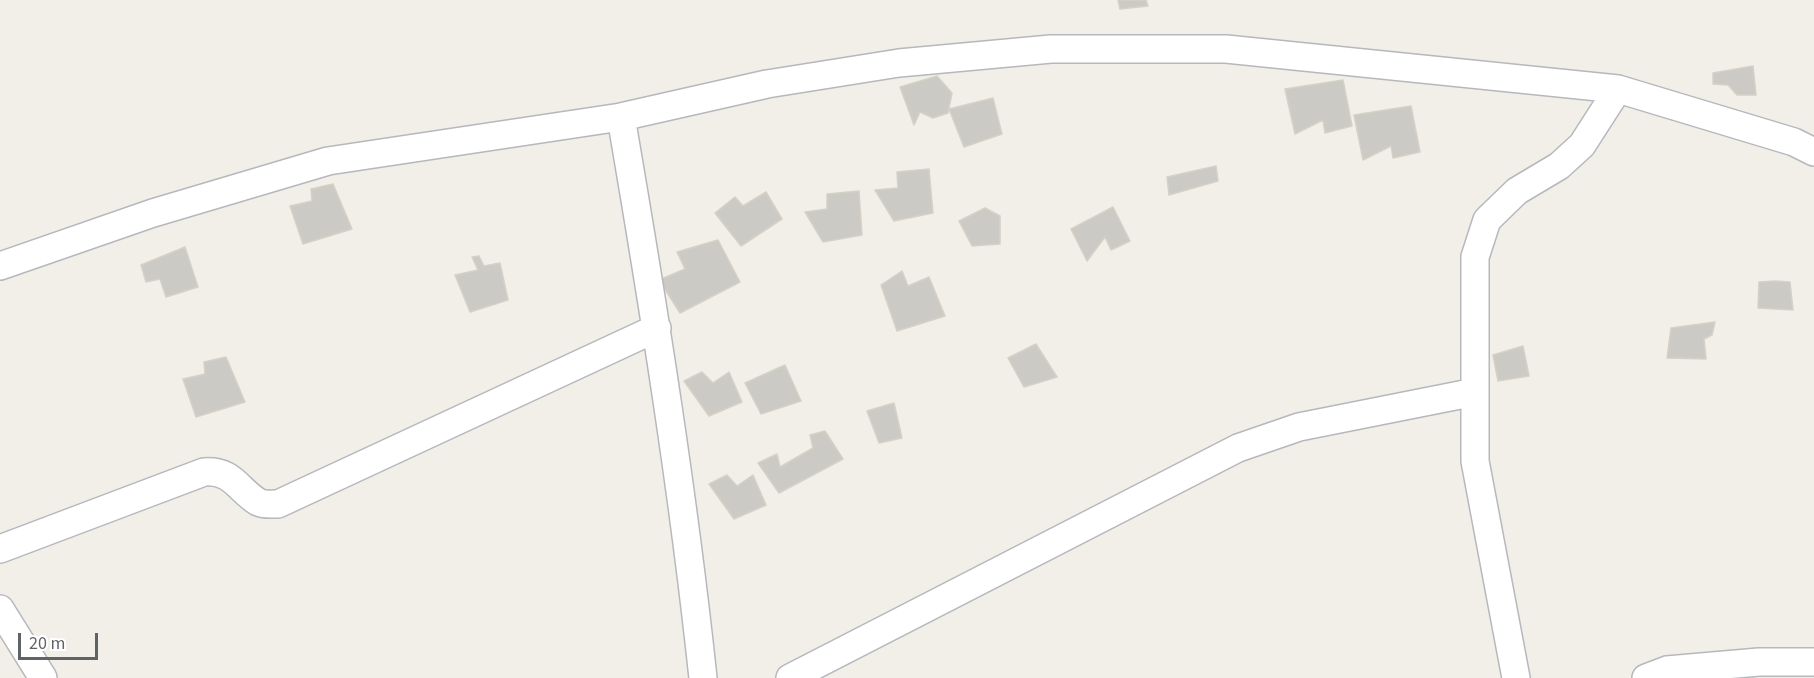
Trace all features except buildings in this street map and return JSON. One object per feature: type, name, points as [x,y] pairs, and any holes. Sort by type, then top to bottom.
[{"type":"street","points":[[0,266],[153,213],[328,161],[621,117],[767,84],[900,63],[1051,49],[1226,49],[1618,89],[1794,142],[1814,152]]},
{"type":"street","points":[[1516,678],[1475,460],[1475,257],[1488,220],[1517,191],[1559,166],[1582,145],[1618,89]]},
{"type":"street","points":[[621,117],[657,328],[703,678]]},
{"type":"street","points":[[0,549],[204,472],[216,471],[226,475],[260,503],[278,504],[657,328]]},
{"type":"street","points":[[790,678],[1238,448],[1299,427],[1474,392]]},
{"type":"street","points":[[0,609],[43,678]]},
{"type":"street","points":[[1646,678],[1667,670],[1759,662],[1814,662]]}]
